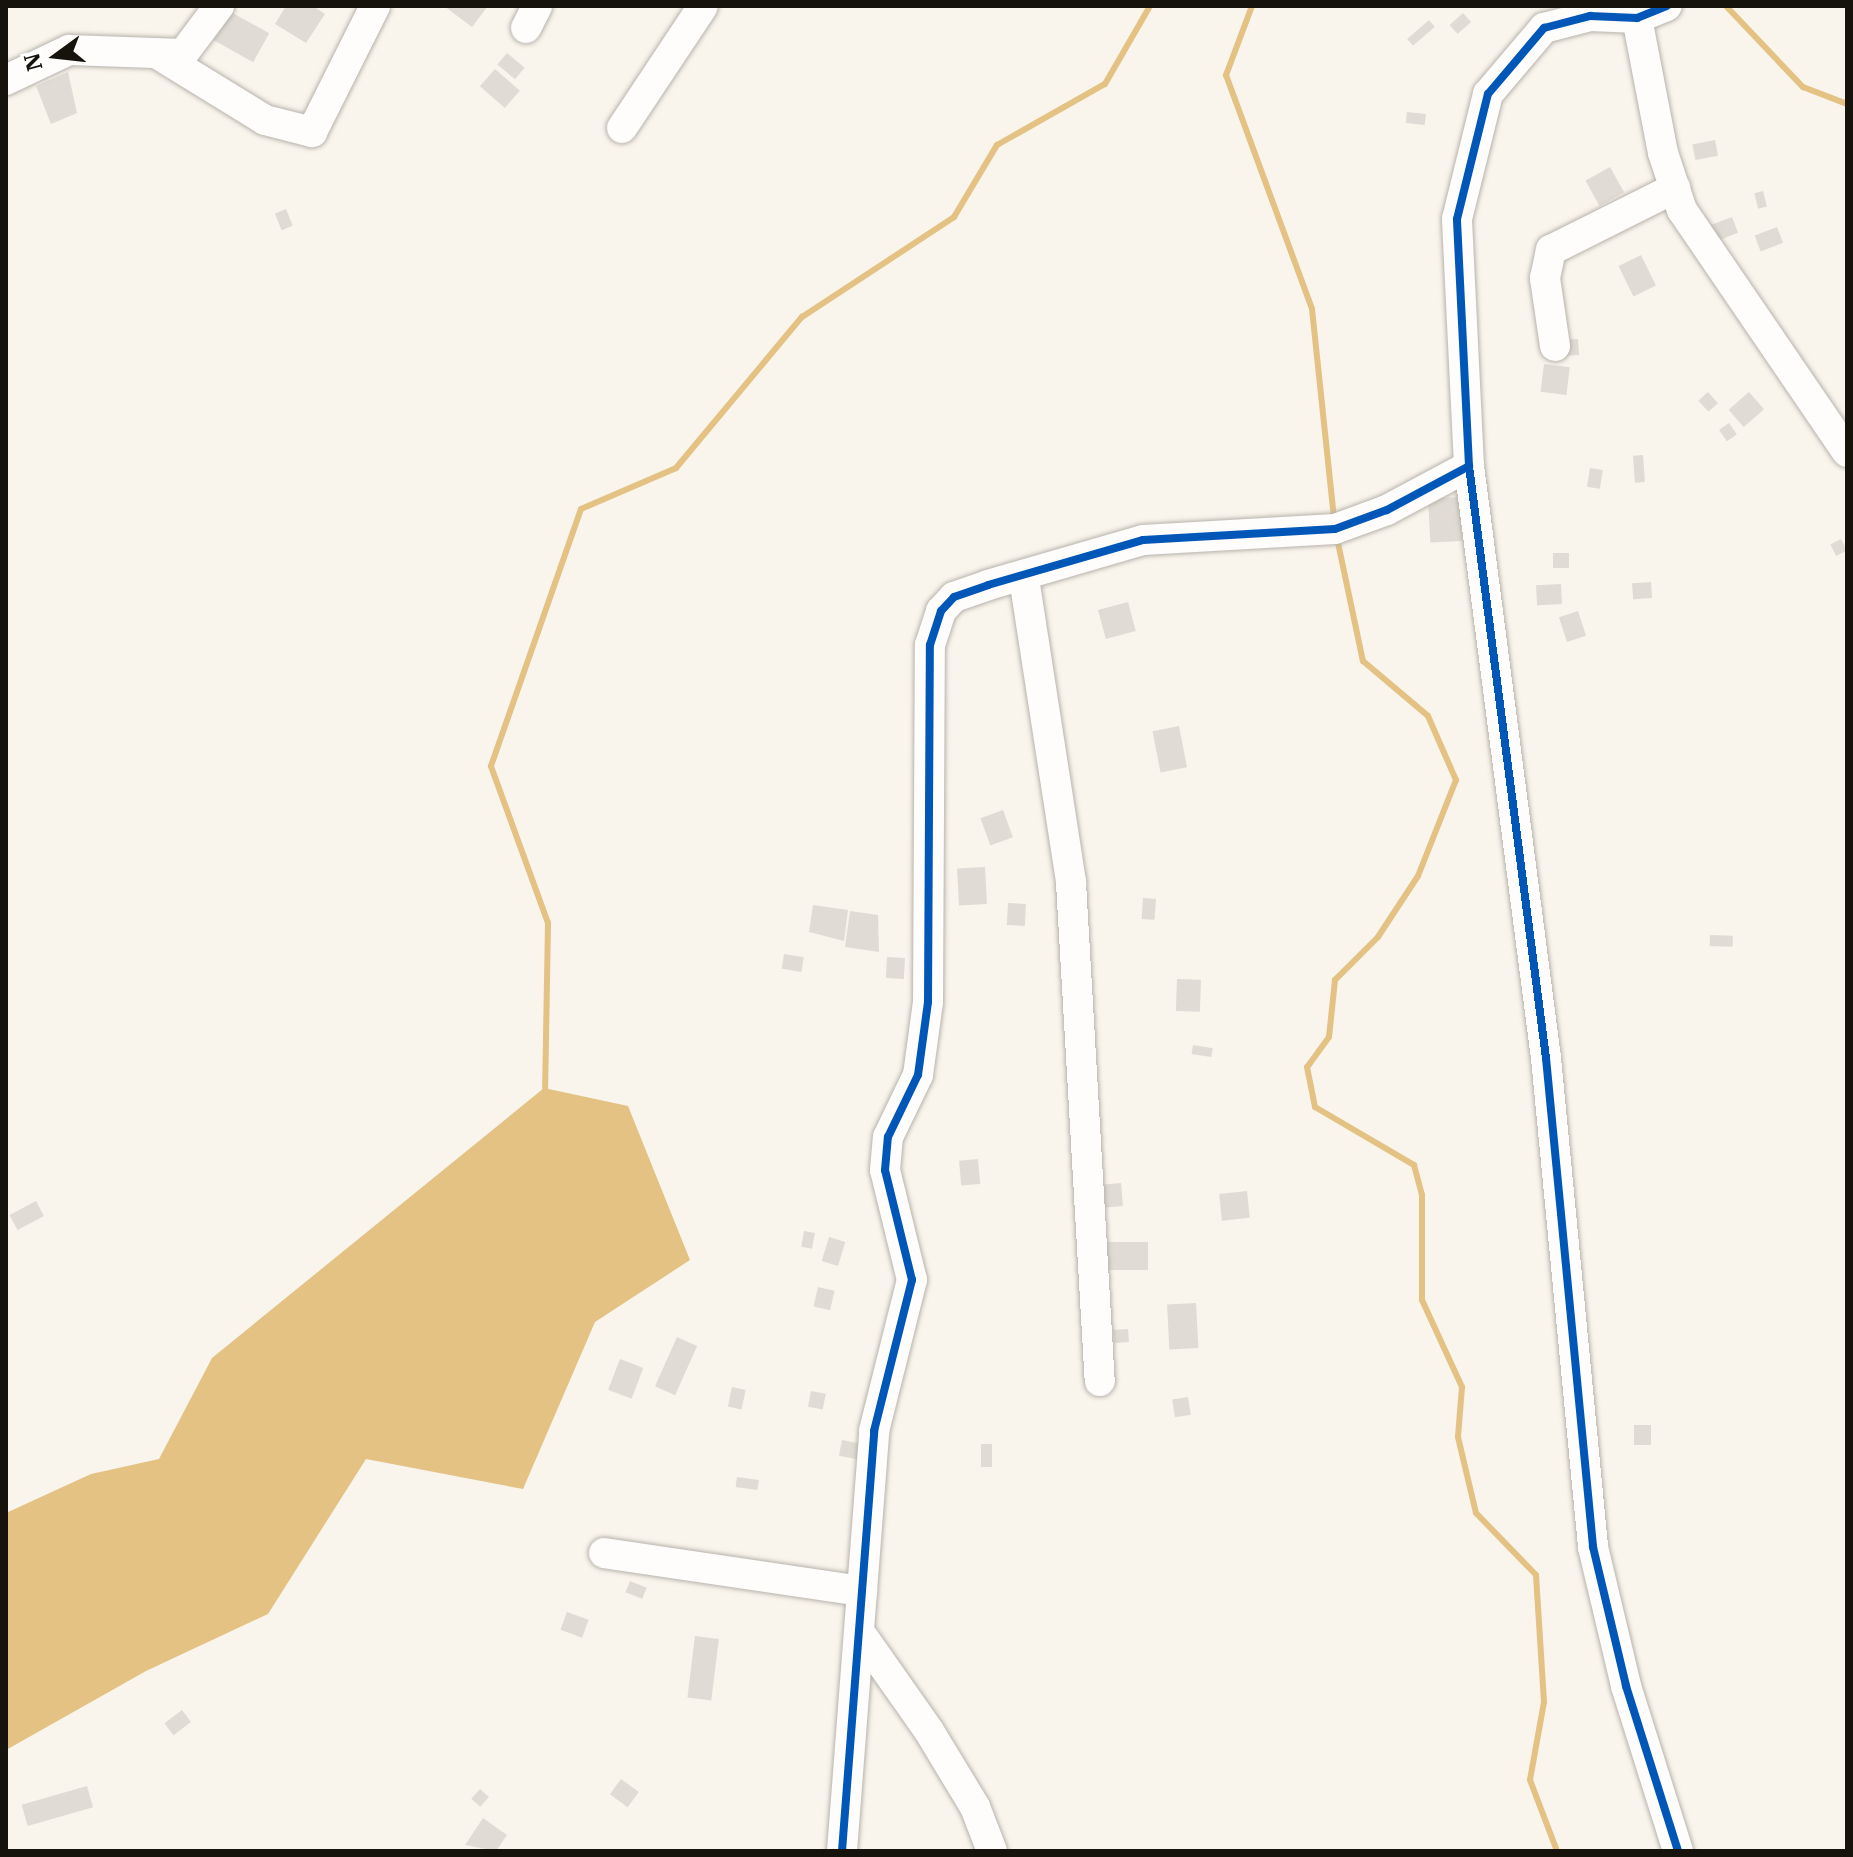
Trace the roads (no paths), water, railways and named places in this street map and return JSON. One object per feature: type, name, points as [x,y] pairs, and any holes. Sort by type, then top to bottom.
[{"type":"street","points":[[6,80],[69,50],[183,54],[219,6]]},
{"type":"street","points":[[156,53],[265,120],[312,132],[375,6]]},
{"type":"street","points":[[622,128],[703,6]]},
{"type":"street","points":[[1667,6],[1637,18],[1590,16],[1544,28],[1499,75],[1479,118],[1457,219],[1469,466],[1546,1058],[1593,1547],[1626,1686],[1678,1851]]},
{"type":"street","points":[[1637,18],[1675,188],[1694,232],[1847,452]]},
{"type":"street","points":[[1555,346],[1545,278],[1551,250],[1675,188]]},
{"type":"street","points":[[842,1851],[863,1637],[862,1591],[874,1431],[912,1280],[885,1170],[888,1137],[918,1075],[928,1002],[930,645],[941,611],[954,597],[1143,540],[1335,529],[1387,510],[1469,466]]},
{"type":"street","points":[[1024,578],[1071,883],[1100,1381]]},
{"type":"street","points":[[604,1553],[862,1591]]},
{"type":"street","points":[[863,1637],[929,1731],[975,1807],[992,1851]]},
{"type":"waterway","points":[[545,1095],[548,923],[491,766],[581,509],[676,468],[802,317],[954,217],[997,145],[1105,84],[1150,6]]},
{"type":"waterway","points":[[1252,6],[1226,75],[1312,309],[1334,519]]},
{"type":"waterway","points":[[1726,6],[1803,87],[1847,104]]},
{"type":"waterway","points":[[1337,538],[1363,661],[1428,716],[1456,780],[1418,876],[1378,937],[1335,980],[1329,1037],[1307,1067],[1315,1107],[1414,1165],[1422,1195],[1422,1300],[1462,1387],[1458,1437],[1476,1513],[1536,1575],[1544,1702],[1530,1780],[1557,1851]]}]
